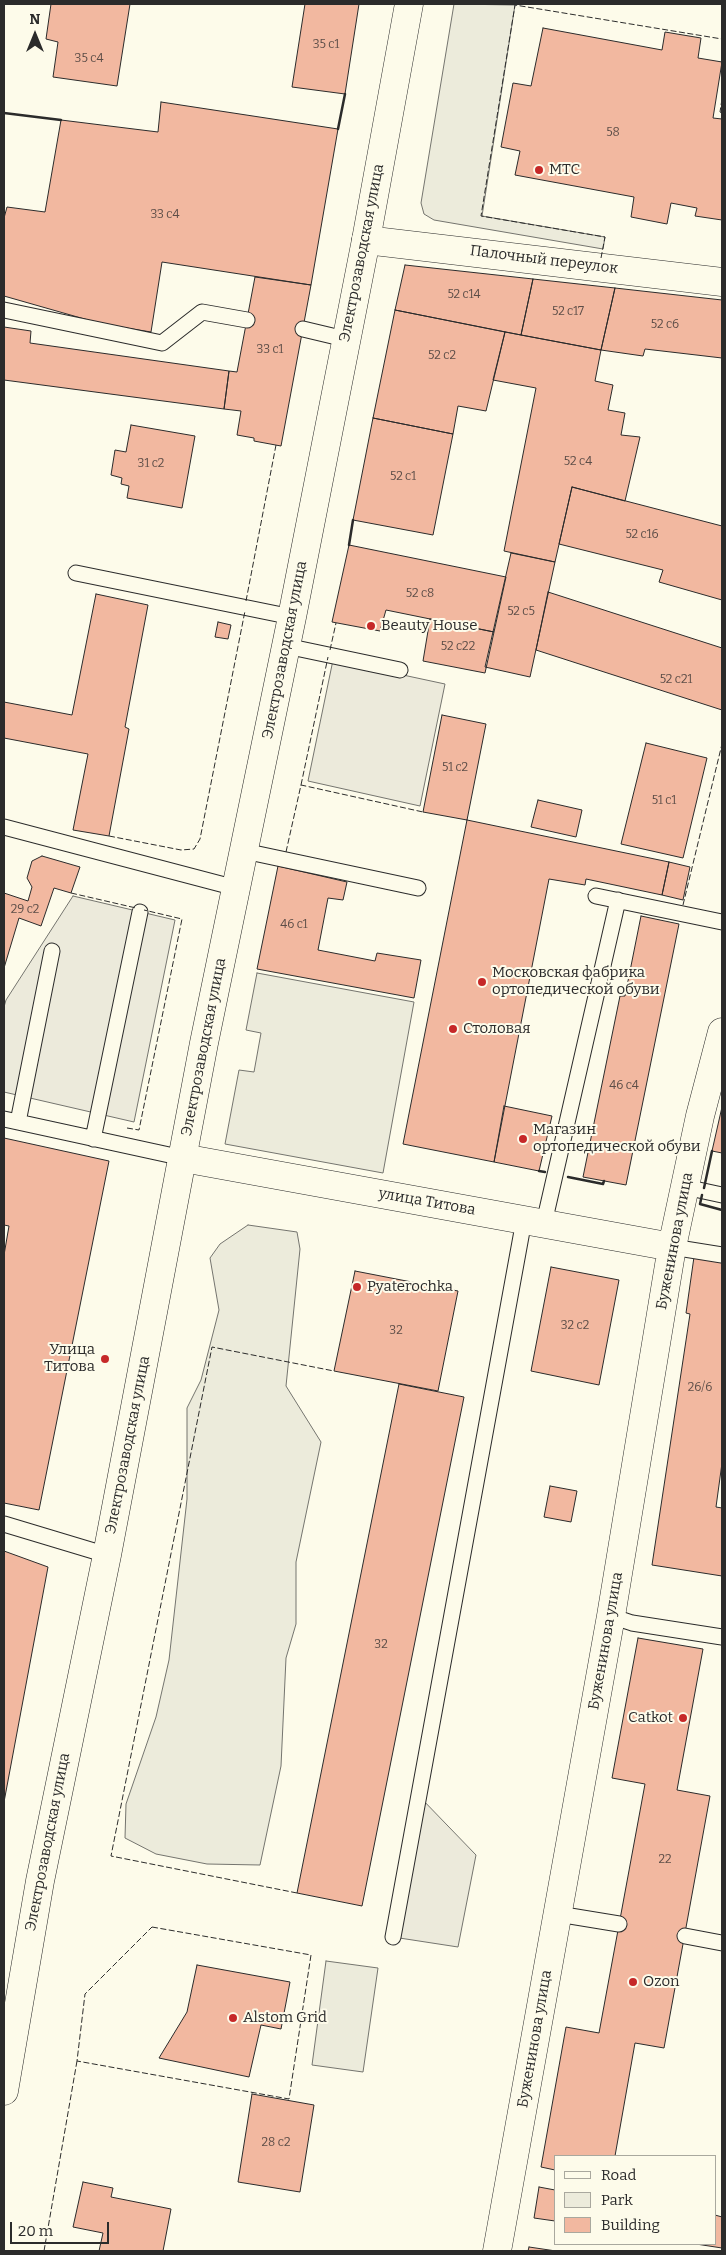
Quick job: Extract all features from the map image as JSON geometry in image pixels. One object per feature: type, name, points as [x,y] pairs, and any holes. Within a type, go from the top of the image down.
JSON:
[{"type":"street","name":"Электрозаводская улица","points":[[4,2092],[38,1889],[107,1555],[182,1158],[292,617],[345,339],[366,240],[409,4]]},
{"type":"street","name":"Палочный переулок","points":[[366,240],[722,282]]},
{"type":"street","name":"Буженинова улица","points":[[497,2251],[611,1616],[672,1246],[700,1116],[722,1032]]},
{"type":"street","name":"улица Титова","points":[[182,1158],[672,1246]]},
{"type":"lane","points":[[4,310],[162,343],[202,312],[247,320]]},
{"type":"lane","points":[[303,330],[345,339]]},
{"type":"lane","points":[[76,573],[292,617]]},
{"type":"lane","points":[[286,646],[400,670]]},
{"type":"lane","points":[[4,827],[236,888]]},
{"type":"lane","points":[[244,851],[418,888]]},
{"type":"lane","points":[[596,896],[722,922]]},
{"type":"lane","points":[[393,1937],[534,1221],[618,900]]},
{"type":"lane","points":[[93,1139],[140,912]]},
{"type":"lane","points":[[52,952],[11,1121],[182,1158]]},
{"type":"lane","points":[[685,1186],[722,1195]]},
{"type":"lane","points":[[672,1246],[722,1254]]},
{"type":"lane","points":[[4,1524],[107,1555]]},
{"type":"lane","points":[[611,1616],[632,1623],[722,1637]]},
{"type":"lane","points":[[558,1914],[619,1924]]},
{"type":"lane","points":[[685,1936],[722,1944]]},
{"type":"green space","points":[[454,4],[515,5],[482,216],[605,237],[603,249],[434,220],[424,214],[421,203]]},
{"type":"green space","points":[[257,973],[414,1002],[383,1173],[225,1144],[239,1070],[254,1072],[261,1033],[246,1030]]},
{"type":"green space","points":[[248,1225],[297,1232],[300,1249],[286,1386],[321,1442],[296,1562],[296,1624],[286,1658],[281,1766],[260,1865],[207,1864],[156,1854],[125,1838],[126,1804],[156,1717],[169,1660],[187,1499],[187,1408],[201,1380],[219,1310],[210,1258],[220,1244]]},
{"type":"green space","points":[[326,1961],[378,1968],[363,2072],[312,2065]]},
{"type":"shaded area","points":[[333,660],[445,684],[420,806],[308,781]]},
{"type":"shaded area","points":[[73,896],[175,920],[134,1122],[4,1092],[4,1007],[6,1000]]},
{"type":"shaded area","points":[[419,1796],[476,1855],[458,1947],[393,1937]]},
{"type":"building","points":[[51,4],[130,4],[117,86],[53,77],[58,42],[46,39]]},
{"type":"building","points":[[305,4],[359,4],[345,94],[292,87]]},
{"type":"building","points":[[543,28],[662,50],[665,32],[701,38],[698,58],[722,62],[713,118],[722,119],[722,220],[695,216],[697,208],[671,203],[667,224],[631,217],[634,197],[515,175],[520,151],[501,147],[513,83],[531,86]]},
{"type":"building","points":[[161,102],[338,129],[311,285],[162,262],[151,332],[102,324],[4,296],[4,218],[7,207],[45,212],[61,120],[158,132]]},
{"type":"building","points":[[405,265],[533,279],[521,335],[395,310]]},
{"type":"building","points":[[255,277],[311,285],[281,446],[254,441],[254,438],[237,435],[241,411],[224,409],[229,371],[237,372]]},
{"type":"building","points":[[533,279],[615,288],[601,350],[521,335]]},
{"type":"building","points":[[615,288],[722,300],[722,358],[645,349],[643,356],[601,350]]},
{"type":"building","points":[[395,310],[505,332],[486,411],[458,406],[453,434],[373,418]]},
{"type":"building","points":[[4,327],[31,331],[30,343],[229,371],[224,409],[4,380]]},
{"type":"building","points":[[505,332],[601,350],[595,381],[613,385],[608,410],[625,413],[621,435],[640,437],[625,501],[572,487],[555,562],[504,551],[536,388],[493,380]]},
{"type":"building","points":[[373,418],[453,434],[433,535],[353,520]]},
{"type":"building","points":[[131,425],[195,436],[182,508],[127,498],[129,486],[121,484],[122,478],[111,475],[115,450],[126,452]]},
{"type":"building","points":[[572,487],[722,526],[722,600],[659,582],[663,570],[559,544]]},
{"type":"building","points":[[349,545],[506,577],[494,632],[386,610],[380,631],[332,622]]},
{"type":"building","points":[[511,553],[555,562],[530,677],[485,667]]},
{"type":"building","points":[[548,592],[722,648],[722,710],[536,650]]},
{"type":"building","points":[[96,594],[148,605],[125,727],[129,729],[109,836],[73,830],[88,754],[4,738],[4,702],[72,715]]},
{"type":"building","points":[[430,619],[494,632],[485,673],[423,661]]},
{"type":"building","points":[[218,622],[231,625],[228,639],[215,637]]},
{"type":"building","points":[[442,715],[486,724],[467,820],[423,812]]},
{"type":"building","points":[[646,743],[707,758],[683,858],[621,844]]},
{"type":"building","points":[[538,800],[582,810],[576,837],[531,827]]},
{"type":"building","name":"Московская фабрика ортопедической обуви","points":[[467,820],[669,862],[662,895],[586,879],[585,885],[549,879],[494,1162],[403,1144]]},
{"type":"building","points":[[42,856],[80,867],[71,893],[54,888],[41,926],[19,918],[4,968],[4,893],[28,901],[32,887],[27,878],[32,861]]},
{"type":"building","points":[[669,862],[690,867],[683,900],[662,895]]},
{"type":"building","points":[[278,866],[347,882],[343,900],[328,898],[318,950],[375,961],[377,953],[421,960],[414,998],[257,969]]},
{"type":"building","points":[[641,916],[679,924],[626,1185],[583,1177],[620,996],[625,996]]},
{"type":"building","name":"Магазин ортопедической обуви","points":[[504,1106],[552,1116],[539,1171],[494,1162]]},
{"type":"building","points":[[722,1107],[722,1153],[712,1151]]},
{"type":"building","points":[[4,1138],[109,1161],[39,1510],[4,1503],[4,1255],[9,1226],[4,1225]]},
{"type":"building","points":[[694,1257],[722,1261],[722,1463],[716,1507],[722,1508],[722,1576],[652,1565],[690,1314],[686,1313]]},
{"type":"building","points":[[551,1267],[619,1280],[599,1385],[531,1371]]},
{"type":"building","points":[[355,1271],[458,1291],[438,1391],[334,1371]]},
{"type":"building","points":[[399,1384],[464,1397],[362,1906],[297,1893]]},
{"type":"building","points":[[550,1486],[577,1491],[571,1522],[544,1517]]},
{"type":"building","points":[[4,1551],[48,1567],[4,1802]]},
{"type":"building","points":[[638,1638],[703,1649],[677,1790],[710,1796],[664,2048],[635,2043],[615,2155],[554,2155],[554,2170],[541,2167],[566,2027],[599,2033],[645,1784],[612,1778]]},
{"type":"building","name":"Alstom Grid","points":[[197,1965],[290,1982],[281,2029],[261,2025],[249,2077],[159,2058],[187,2012]]},
{"type":"building","points":[[252,2094],[314,2105],[300,2192],[238,2182]]},
{"type":"building","points":[[83,2182],[113,2188],[111,2197],[171,2209],[163,2251],[99,2251],[103,2233],[73,2227]]},
{"type":"building","points":[[539,2187],[554,2190],[554,2221],[534,2218]]},
{"type":"building","points":[[716,2215],[722,2217],[722,2248],[702,2245],[716,2245]]},
{"type":"building","points":[[529,2247],[556,2251],[528,2251]]},
{"type":"fence","points":[[601,258],[605,237],[481,216],[515,5],[722,39]]},
{"type":"fence","points":[[722,99],[720,112],[722,113]]},
{"type":"fence","points":[[246,601],[276,445]]},
{"type":"fence","points":[[109,836],[181,850],[194,849],[200,839],[245,611]]},
{"type":"fence","points":[[330,650],[336,623]]},
{"type":"fence","points":[[301,785],[328,657]]},
{"type":"fence","points":[[683,905],[722,744]]},
{"type":"fence","points":[[286,852],[301,785],[423,812]]},
{"type":"fence","points":[[71,893],[136,908]]},
{"type":"fence","points":[[127,1128],[139,1130],[182,919],[144,910]]},
{"type":"fence","points":[[297,1893],[111,1856],[212,1347],[334,1371]]},
{"type":"fence","points":[[152,1927],[311,1955],[289,2099],[77,2061],[85,1994],[152,1927]]},
{"type":"fence","points":[[44,2251],[77,2061]]},
{"type":"wall","points":[[338,129],[345,94]]},
{"type":"wall","points":[[4,113],[61,120]]},
{"type":"wall","points":[[349,545],[353,520]]},
{"type":"wall","points":[[704,1188],[712,1151]]},
{"type":"wall","points":[[539,1171],[545,1172]]},
{"type":"wall","points":[[568,1177],[603,1184],[604,1181]]},
{"type":"wall","points":[[702,1195],[700,1204],[722,1210]]},
{"type":"place","name":"МТС","points":[[539,170]]},
{"type":"place","name":"Beauty House","points":[[371,626]]},
{"type":"place","name":"Московская фабрика ортопедической обуви","points":[[482,982]]},
{"type":"place","name":"Столовая","points":[[453,1029]]},
{"type":"place","name":"Магазин ортопедической обуви","points":[[523,1139]]},
{"type":"place","name":"Pyaterochka","points":[[357,1287]]},
{"type":"place","name":"Улица Титова","points":[[105,1359]]},
{"type":"place","name":"Catkot","points":[[683,1718]]},
{"type":"place","name":"Ozon","points":[[633,1982]]},
{"type":"place","name":"Alstom Grid","points":[[233,2018]]}]
